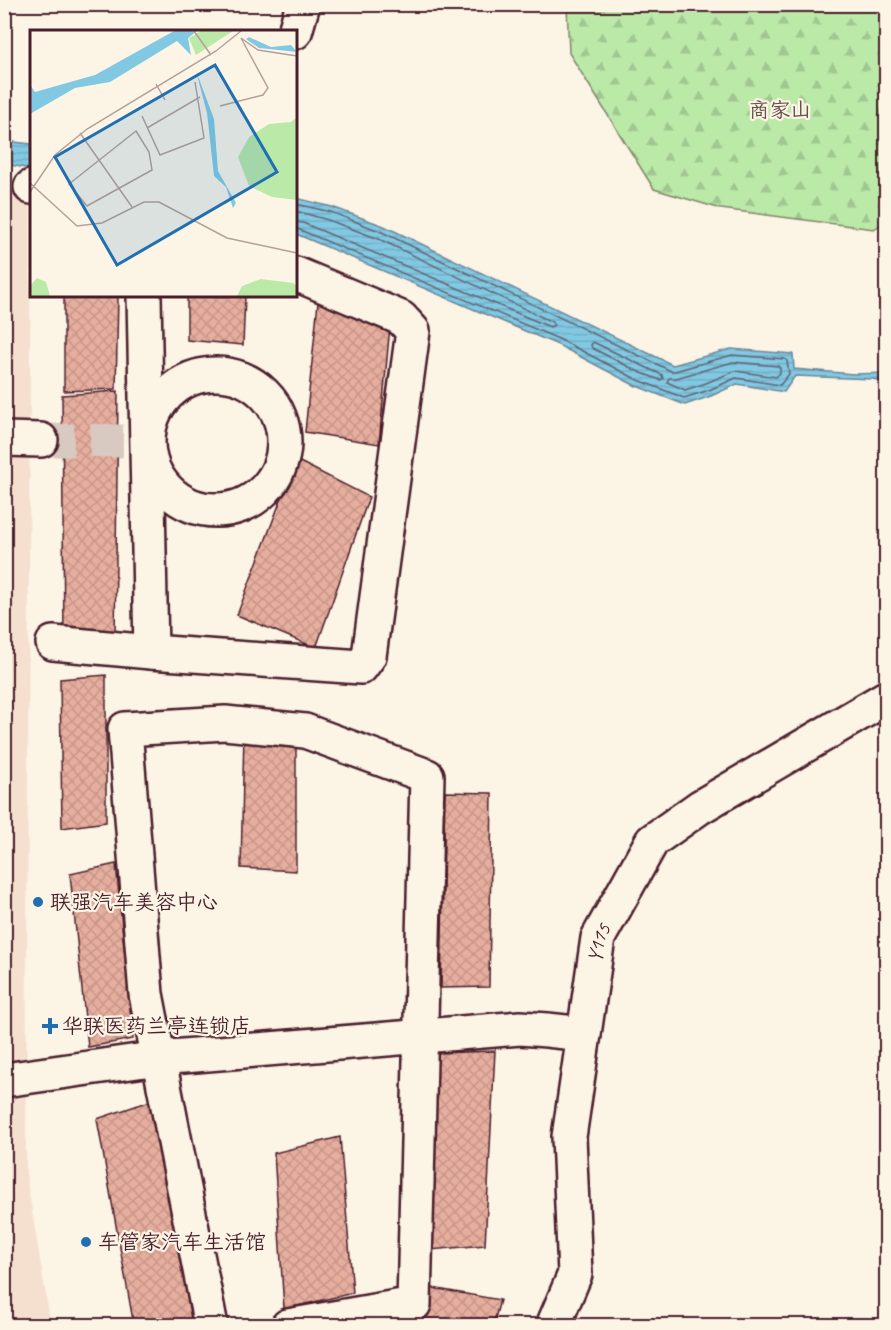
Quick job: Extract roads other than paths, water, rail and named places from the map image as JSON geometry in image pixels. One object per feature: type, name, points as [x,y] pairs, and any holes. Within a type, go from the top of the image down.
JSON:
[{"type":"street","points":[[296,30],[303,4]]},
{"type":"street","points":[[53,643],[361,667],[369,656],[413,331],[401,318],[297,274]]},
{"type":"street","points":[[144,297],[139,441],[151,652]]},
{"type":"street","points":[[216,373],[250,382],[276,407],[285,442],[276,477],[251,503],[216,512],[181,503],[156,477],[139,441],[156,408],[181,382],[216,373]]},
{"type":"street","points":[[4,439],[40,440]]},
{"type":"street","name":"Y115","points":[[553,1326],[575,1274],[569,1137],[598,938],[652,841],[700,807],[886,698]]},
{"type":"street","points":[[211,1326],[146,994],[125,729],[225,723],[305,731],[427,776],[414,1304],[288,1326]]},
{"type":"street","points":[[4,1080],[159,1058],[520,1028],[584,1034]]},
{"type":"water","points":[[5,141],[30,144],[30,169],[5,164]]},
{"type":"water","points":[[297,198],[332,207],[384,226],[673,365],[731,349],[793,354],[794,369],[854,374],[886,373],[886,383],[873,379],[795,376],[784,392],[737,384],[685,405],[634,385],[558,345],[297,234]]},
{"type":"tunnel","points":[[41,440],[132,441]]},
{"type":"place","name":"联强汽车美容中心","points":[[38,902]]},
{"type":"place","name":"华联医药兰亭连锁店","points":[[50,1026]]},
{"type":"place","name":"车管家汽车生活馆","points":[[86,1242]]},
{"type":"park label","name":"商家山","points":[[780,110]]}]
